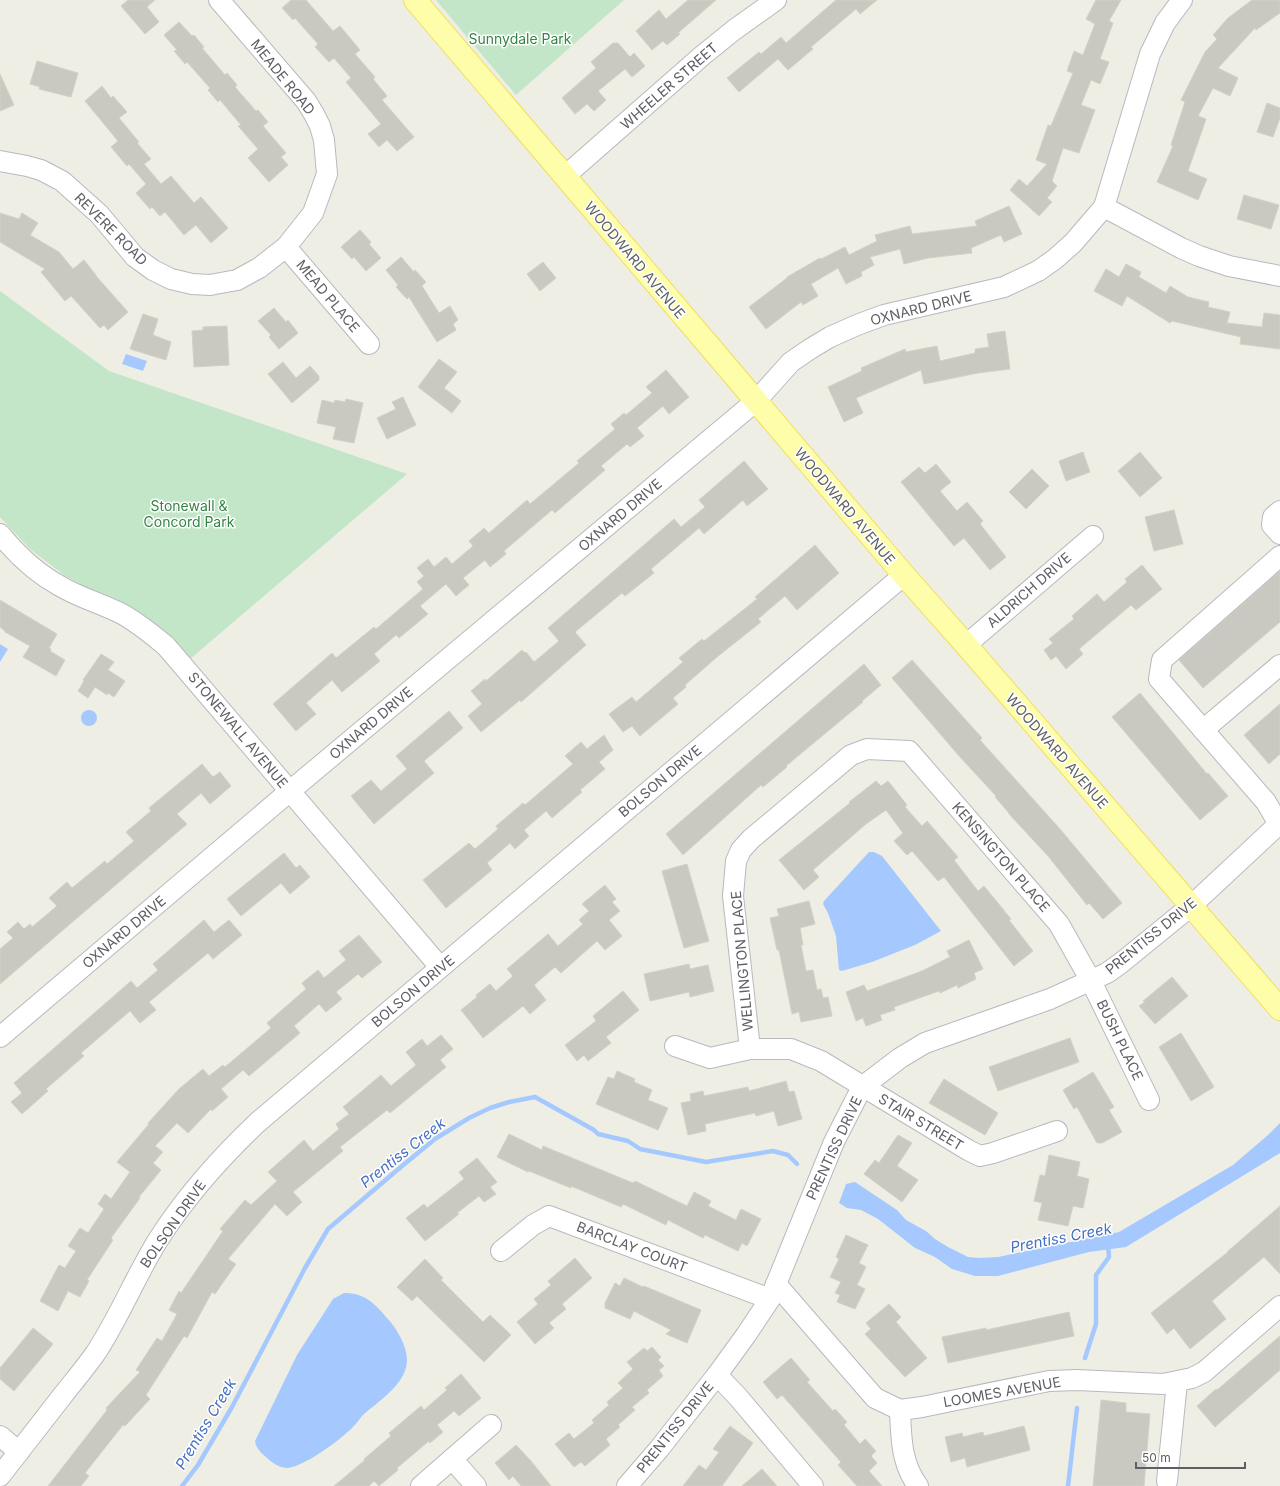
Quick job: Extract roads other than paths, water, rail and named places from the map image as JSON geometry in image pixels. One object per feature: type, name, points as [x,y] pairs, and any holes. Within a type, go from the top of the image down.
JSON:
[{"type":"main road","name":"WOODWARD AVENUE","points":[[415,0],[904,575],[1280,1009]]},
{"type":"street","name":"MEADE ROAD","points":[[219,0],[306,101],[314,114],[324,140],[328,174],[310,219],[286,247]]},
{"type":"street","name":"WHEELER STREET","points":[[565,176],[709,50],[776,0]]},
{"type":"street","name":"OXNARD DRIVE","points":[[0,1037],[290,791],[756,401],[791,362],[817,345],[856,325],[910,308],[997,289],[1019,281],[1038,271],[1055,259],[1073,243],[1104,206],[1150,54],[1165,23],[1182,0]]},
{"type":"street","name":"REVERE ROAD","points":[[0,161],[41,170],[62,181],[99,214],[135,257],[153,270],[171,279],[192,284],[210,285],[237,280],[259,268],[286,247]]},
{"type":"street","points":[[1104,206],[1181,248],[1199,256],[1228,266],[1280,276]]},
{"type":"street","name":"MEAD PLACE","points":[[286,247],[369,344]]},
{"type":"street","points":[[1280,511],[1273,517],[1272,524],[1280,534]]},
{"type":"street","name":"STONEWALL AVENUE","points":[[0,534],[20,557],[38,572],[70,591],[123,615],[139,625],[166,646],[440,967]]},
{"type":"street","name":"ALDRICH DRIVE","points":[[966,645],[1093,536]]},
{"type":"street","points":[[1279,825],[1266,802],[1159,679],[1162,660],[1280,556]]},
{"type":"street","name":"BOLSON DRIVE","points":[[0,1476],[94,1355],[109,1331],[139,1272],[158,1240],[180,1208],[209,1171],[258,1122],[904,575]]},
{"type":"street","points":[[1203,730],[1280,665]]},
{"type":"street","name":"WELLINGTON PLACE","points":[[750,1049],[733,896],[736,861],[741,850],[751,839],[851,755],[867,749],[897,750]]},
{"type":"street","name":"KENSINGTON PLACE","points":[[897,750],[909,751],[1059,924],[1092,981]]},
{"type":"street","name":"PRENTISS DRIVE","points":[[627,1486],[659,1449],[717,1375],[746,1335],[773,1291],[834,1142],[862,1087],[900,1058],[925,1043],[1050,999],[1092,981],[1106,973],[1121,963],[1191,906],[1279,825]]},
{"type":"street","name":"BUSH PLACE","points":[[1092,981],[1148,1100]]},
{"type":"street","name":"STAIR STREET","points":[[675,1046],[710,1058],[750,1049],[792,1049],[821,1061],[862,1087],[980,1156],[1057,1131]]},
{"type":"street","name":"BARCLAY COURT","points":[[501,1251],[533,1225],[549,1216],[773,1291]]},
{"type":"street","points":[[773,1291],[875,1398],[900,1410],[904,1457],[908,1469],[918,1486]]},
{"type":"street","name":"LOOMES AVENUE","points":[[900,1410],[922,1408],[1049,1381],[1077,1380],[1163,1384],[1192,1378],[1204,1372],[1280,1306]]},
{"type":"street","points":[[717,1375],[738,1397],[813,1486]]},
{"type":"street","points":[[1167,1482],[1176,1382]]},
{"type":"street","points":[[421,1486],[491,1425]]},
{"type":"street","points":[[0,1436],[19,1452]]},
{"type":"street","points":[[452,1459],[476,1486]]},
{"type":"water","points":[[126,354],[147,361],[143,371],[122,364]]},
{"type":"water","points":[[0,644],[8,649],[0,662]]},
{"type":"water","points":[[86,710],[92,710],[97,715],[95,724],[92,726],[86,726],[81,721],[81,715]]},
{"type":"water","points":[[869,852],[874,852],[882,856],[941,931],[915,945],[872,962],[842,971],[839,970],[836,936],[828,913],[823,904],[824,901]]},
{"type":"water","points":[[1280,1123],[1280,1153],[1126,1247],[1089,1252],[998,1276],[975,1276],[952,1269],[935,1257],[915,1248],[878,1219],[861,1210],[847,1208],[839,1203],[846,1184],[855,1182],[897,1210],[906,1220],[926,1231],[948,1247],[968,1257],[998,1257],[1119,1232],[1233,1165]]},
{"type":"water","points":[[344,1293],[358,1295],[373,1303],[391,1322],[398,1332],[407,1355],[407,1361],[402,1378],[390,1392],[362,1416],[352,1428],[322,1452],[295,1466],[285,1468],[279,1466],[271,1462],[261,1452],[256,1446],[255,1441],[297,1355],[333,1299]]},
{"type":"waterway","name":"Prentiss Creek","points":[[182,1486],[198,1465],[232,1407],[305,1268],[328,1229],[435,1139],[469,1118],[490,1108],[509,1102],[535,1097],[594,1130],[598,1134],[628,1141],[640,1149],[706,1162],[773,1151],[788,1155],[797,1164]]},
{"type":"waterway","points":[[1085,1358],[1096,1324],[1096,1275],[1109,1257],[1108,1244]]},
{"type":"waterway","points":[[1068,1486],[1077,1408]]},
{"type":"park label","name":"Sunnydale Park","points":[[520,39]]},
{"type":"park label","name":"Stonewall & Concord Park","points":[[189,514]]}]
